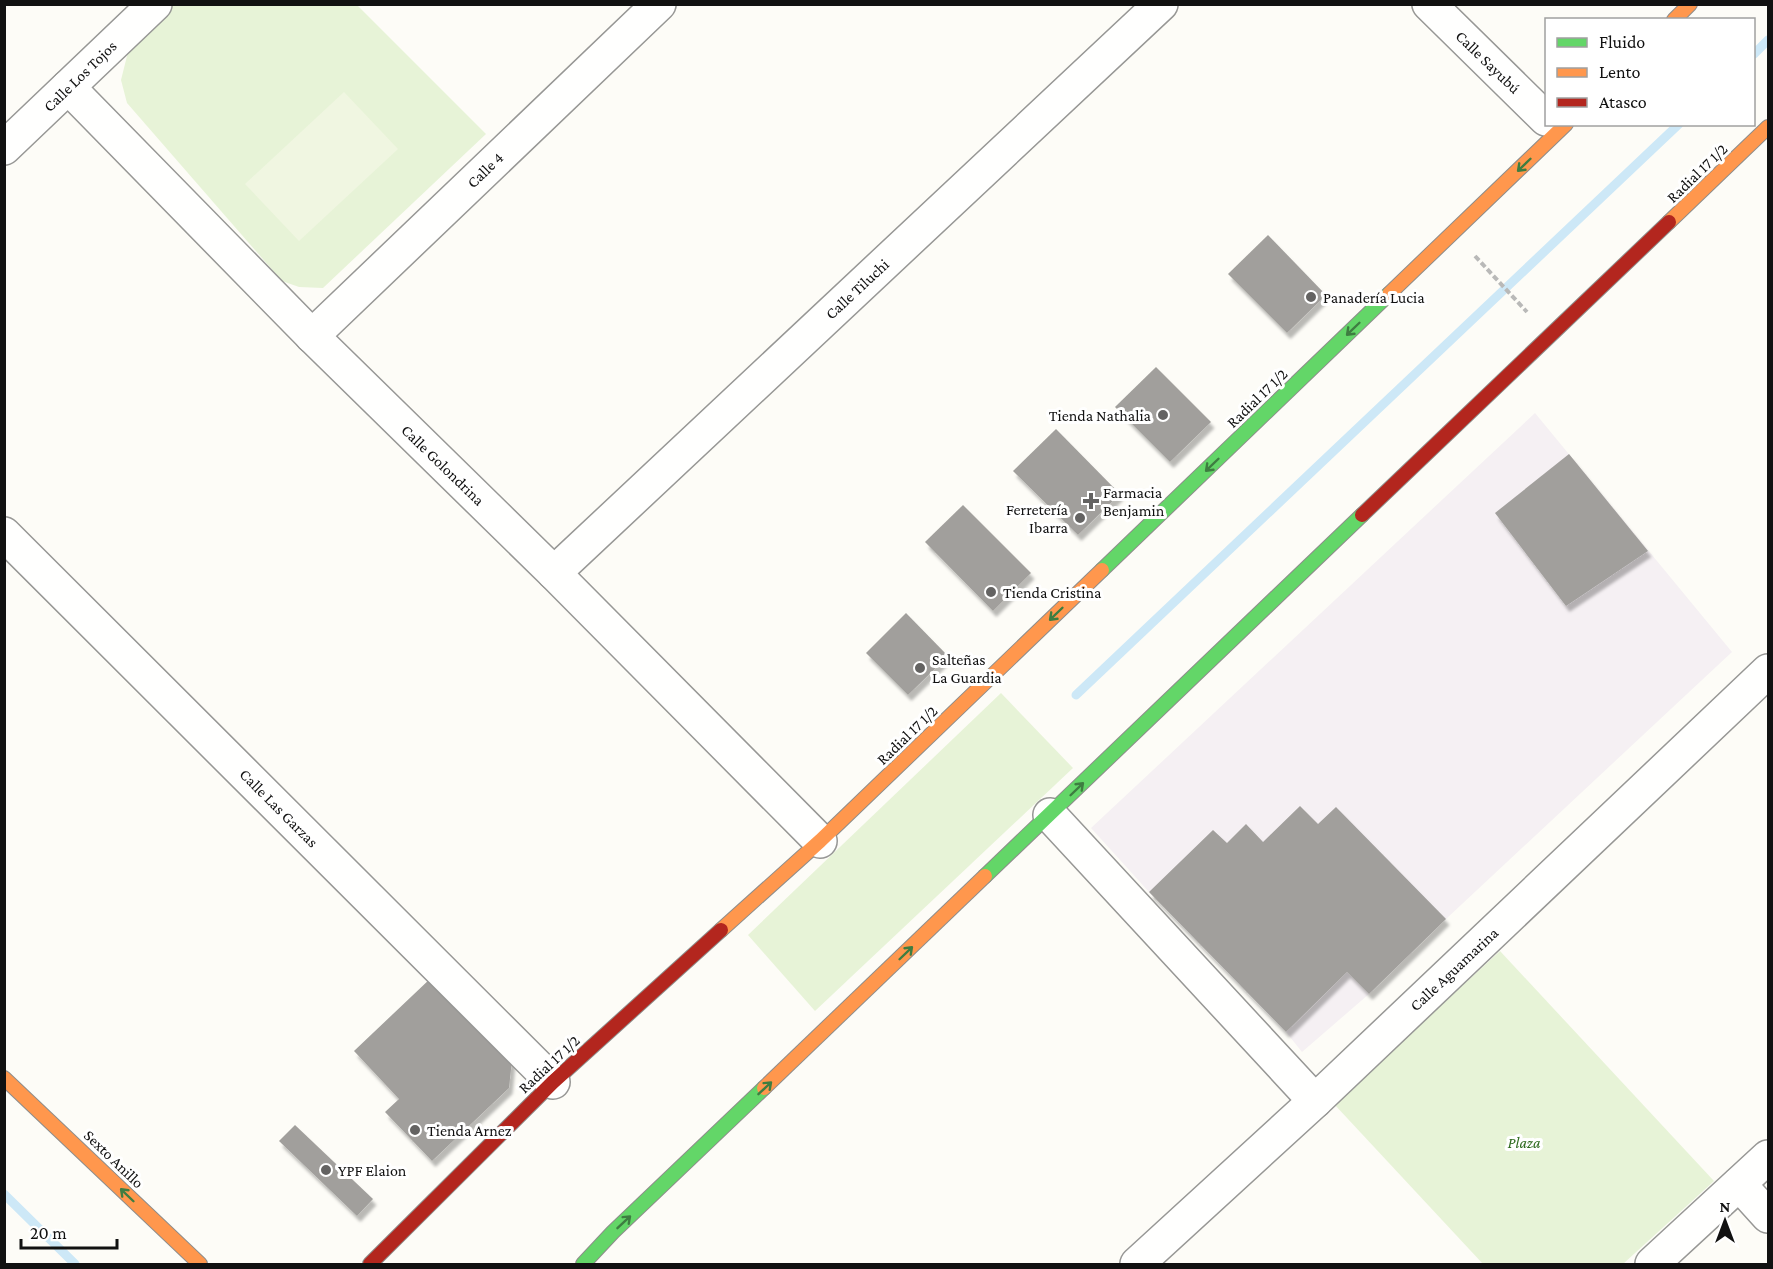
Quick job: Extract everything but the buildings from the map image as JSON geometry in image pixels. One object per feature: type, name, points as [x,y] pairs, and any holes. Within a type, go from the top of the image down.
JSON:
[{"type":"main road","points":[[1676,18],[1690,4]]},
{"type":"main road","name":"Radial 17 1/2","points":[[370,1264],[553,1082],[820,841],[1555,126]]},
{"type":"main road","name":"Radial 17 1/2","points":[[583,1264],[613,1232],[1768,127]]},
{"type":"main road","name":"Sexto Anillo","points":[[4,1078],[200,1264]]},
{"type":"street","name":"Calle Los Tojos","points":[[4,148],[155,4]]},
{"type":"street","name":"Calle 4","points":[[312,336],[659,4]]},
{"type":"street","name":"Calle Tiluchi","points":[[554,573],[1161,4]]},
{"type":"street","name":"Calle Sayubú","points":[[1429,4],[1545,115]]},
{"type":"street","name":"Calle Golondrina","points":[[68,87],[312,336],[554,573],[820,841]]},
{"type":"street","name":"Calle Las Garzas","points":[[4,534],[553,1082]]},
{"type":"street","name":"Calle Aguamarina","points":[[1137,1264],[1315,1101],[1768,671]]},
{"type":"street","points":[[1050,815],[1315,1101]]},
{"type":"street","points":[[1652,1264],[1768,1157]]},
{"type":"street","points":[[1739,1184],[1768,1216]]},
{"type":"path","points":[[1496,278],[1515,300]]},
{"type":"shaded area","points":[[1535,413],[1732,652],[1369,994],[1302,1052],[1286,1032],[1149,892],[1091,828]]},
{"type":"green space","points":[[171,5],[357,5],[486,134],[323,288],[299,287],[282,281],[127,103],[121,80],[130,44]]},
{"type":"green space","points":[[344,92],[398,149],[299,241],[245,184]]},
{"type":"green space","points":[[1001,693],[1073,768],[815,1011],[748,935]]},
{"type":"green space","name":"Plaza","points":[[1500,951],[1714,1181],[1623,1264],[1483,1264],[1334,1104]]},
{"type":"waterway","points":[[1755,53],[1768,40]]},
{"type":"waterway","points":[[1076,695],[1677,126]]},
{"type":"waterway","points":[[4,1194],[75,1264]]},
{"type":"traffic: fast","points":[[1102,570],[1389,294]]},
{"type":"traffic: fast","points":[[985,876],[1362,515]]},
{"type":"traffic: fast","points":[[583,1264],[613,1232],[764,1088]]},
{"type":"traffic: slow","points":[[1676,18],[1690,4]]},
{"type":"traffic: slow","points":[[1389,294],[1564,126]]},
{"type":"traffic: slow","points":[[1669,222],[1768,127]]},
{"type":"traffic: slow","points":[[721,930],[820,841],[1102,570]]},
{"type":"traffic: slow","points":[[764,1088],[985,876]]},
{"type":"traffic: slow","points":[[4,1078],[200,1264]]},
{"type":"traffic: jam","points":[[1362,515],[1669,222]]},
{"type":"traffic: jam","points":[[370,1264],[553,1082],[721,930]]},
{"type":"place","name":"Panadería Lucia","points":[[1311,297]]},
{"type":"place","name":"Tienda Nathalia","points":[[1163,415]]},
{"type":"place","name":"Farmacia Benjamin","points":[[1091,501]]},
{"type":"place","name":"Ferretería Ibarra","points":[[1080,518]]},
{"type":"place","name":"Tienda Cristina","points":[[991,592]]},
{"type":"place","name":"Salteñas La Guardia","points":[[920,668]]},
{"type":"place","name":"Tienda Arnez","points":[[415,1130]]},
{"type":"place","name":"YPF Elaion","points":[[326,1170]]}]
